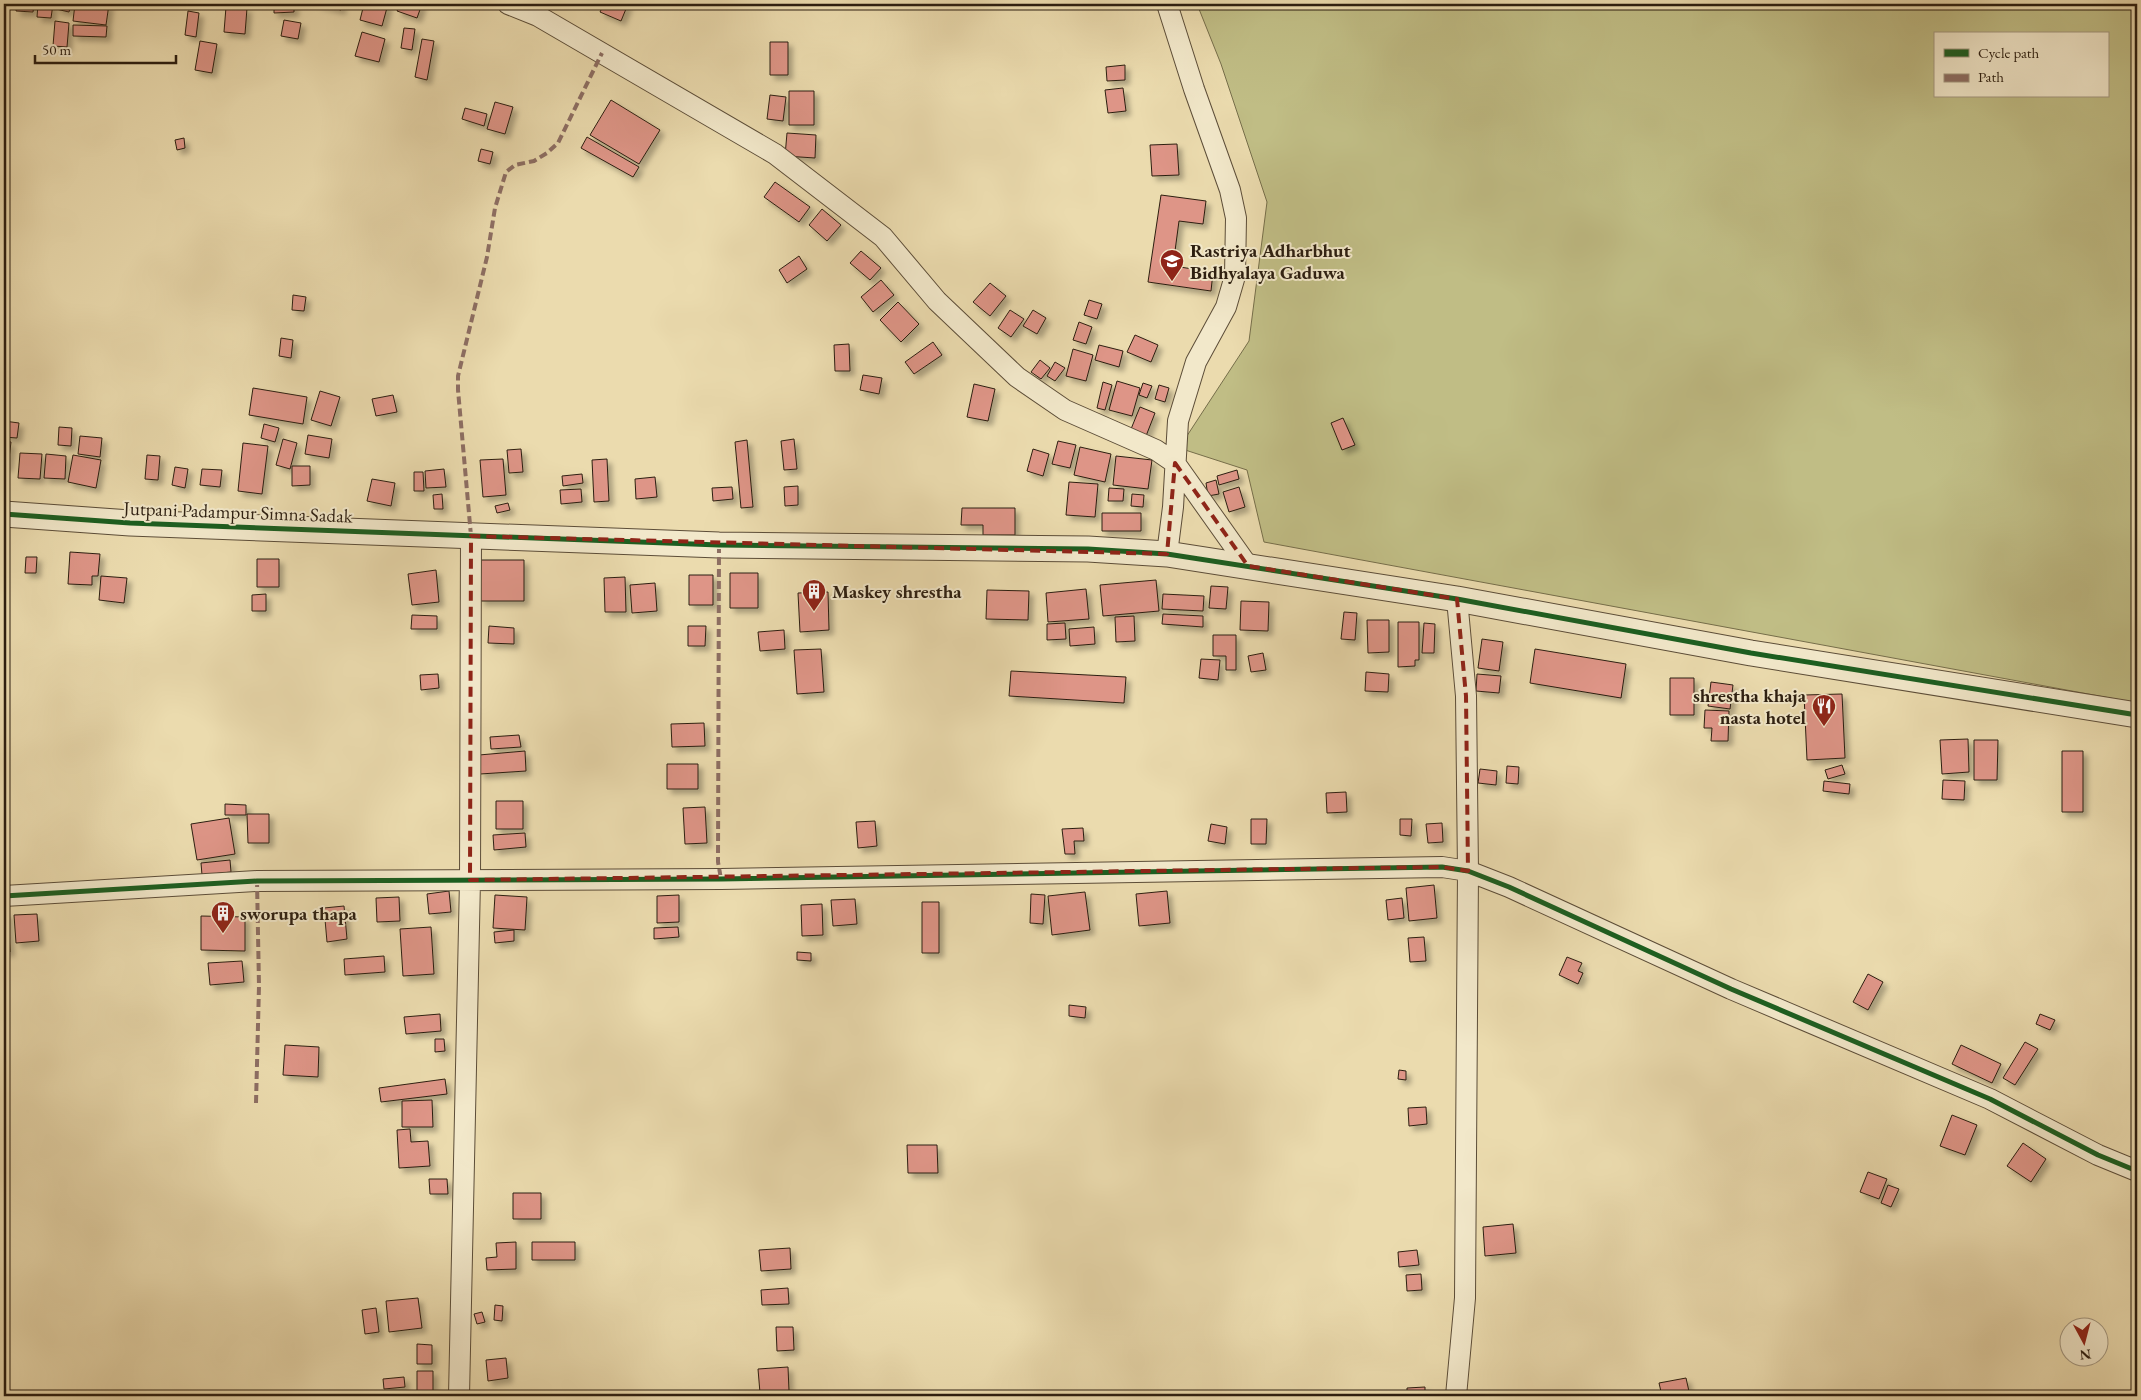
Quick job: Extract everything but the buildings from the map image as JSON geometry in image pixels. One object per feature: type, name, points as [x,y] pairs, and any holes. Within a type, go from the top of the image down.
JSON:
[{"type":"street","points":[[508,4],[538,16],[775,154],[883,237],[937,301],[1017,377],[1065,410],[1156,450],[1175,463],[1248,566]]},
{"type":"street","points":[[1167,4],[1194,89],[1230,190],[1236,218],[1235,276],[1226,307],[1196,362],[1178,421],[1174,507],[1167,554]]},
{"type":"street","name":"Jutpani Padampur Simna Sadak","points":[[4,514],[140,523],[719,545],[1088,549],[1167,554],[1457,599],[1751,653],[2137,716]]},
{"type":"street","points":[[459,1396],[470,880],[471,536]]},
{"type":"street","points":[[1456,1396],[1465,1298],[1468,872],[1466,696],[1457,599]]},
{"type":"street","points":[[4,896],[257,881],[750,878],[1442,867],[1468,872],[1510,887],[1714,981],[1990,1099],[2098,1155],[2137,1171]]},
{"type":"highlighted area","points":[[1175,463],[1248,566],[1457,599],[1466,696],[1468,871],[1442,867],[470,880],[471,536],[1167,554]]},
{"type":"shaded area","points":[[1197,4],[2137,4],[2137,703],[1264,542],[1247,470],[1179,448],[1249,341],[1267,202],[1221,64]]},
{"type":"marked path","points":[[471,536],[458,376],[487,257],[495,208],[506,172],[515,165],[534,161],[558,143],[602,53]]},
{"type":"marked path","points":[[719,545],[718,862],[721,879]]},
{"type":"marked path","points":[[256,1103],[259,986],[257,881]]},
{"type":"cycle path","points":[[4,514],[130,523],[719,545],[1088,549],[1167,554],[1457,599],[1751,653],[2137,715]]},
{"type":"cycle path","points":[[4,896],[257,881],[721,879],[1442,867],[1468,871],[1509,887],[1731,989],[1990,1099],[2098,1155],[2137,1171]]},
{"type":"place","name":"Rastriya Adharbhut Bidhyalaya Gaduwa","points":[[1172,282]]},
{"type":"place","name":"Maskey shrestha","points":[[814,612]]},
{"type":"place","name":"shrestha khaja nasta hotel","points":[[1824,727]]},
{"type":"place","name":"sworupa thapa","points":[[223,934]]}]
